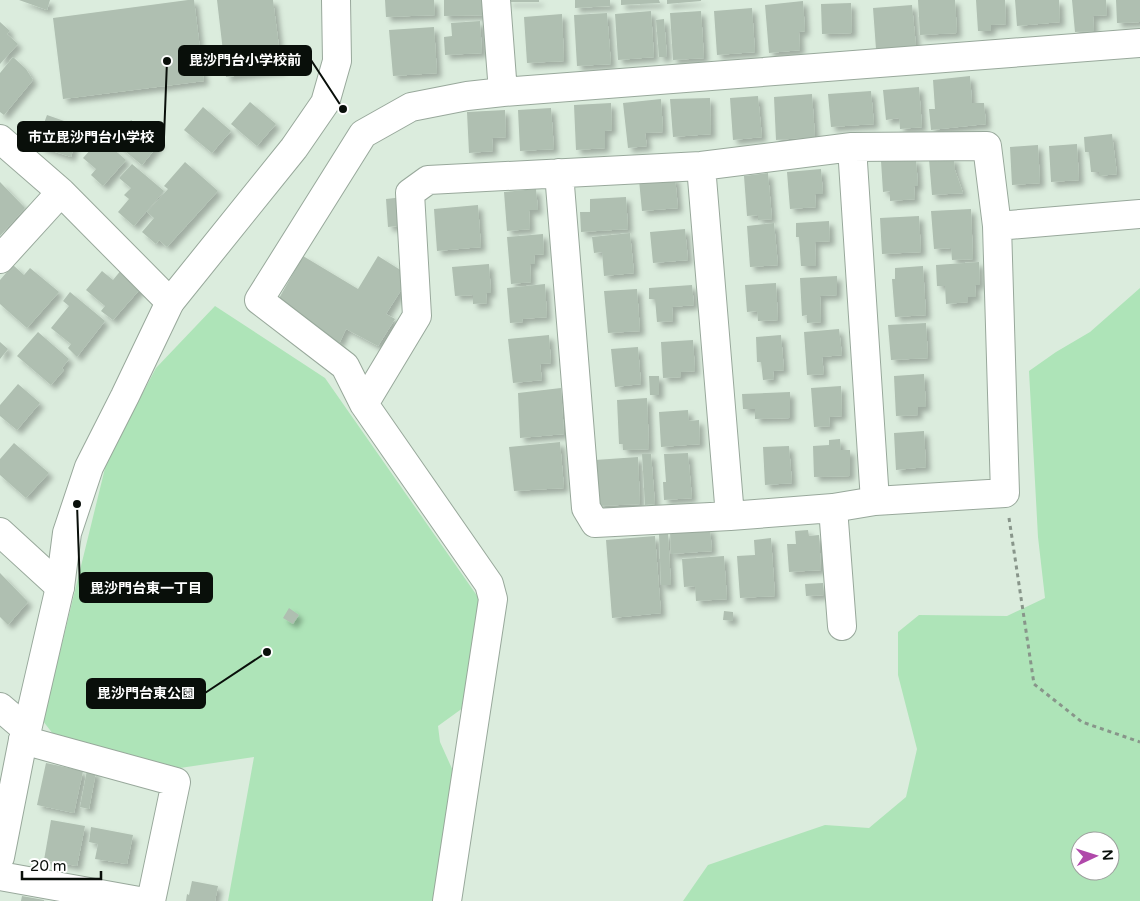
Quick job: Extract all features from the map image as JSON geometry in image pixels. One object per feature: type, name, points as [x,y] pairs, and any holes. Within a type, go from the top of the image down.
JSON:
[{"type":"street","points":[[0,857],[25,735],[60,588],[67,533],[89,467],[170,302],[294,148],[325,103],[337,61],[336,0]]},
{"type":"street","points":[[496,0],[503,92]]},
{"type":"street","points":[[447,901],[493,599],[488,584],[364,404],[345,366],[259,300],[363,134],[411,107],[467,96],[1140,43]]},
{"type":"street","points":[[0,139],[61,192],[170,302]]},
{"type":"street","points":[[364,404],[417,316],[410,194],[428,180],[559,173],[701,166],[852,147],[987,146],[997,226],[1005,492],[875,501],[833,508],[730,516],[595,523],[586,508],[559,173]]},
{"type":"street","points":[[852,147],[875,501]]},
{"type":"street","points":[[701,166],[730,516]]},
{"type":"street","points":[[0,259],[61,192]]},
{"type":"street","points":[[997,226],[1140,214]]},
{"type":"street","points":[[833,508],[842,626]]},
{"type":"street","points":[[0,532],[60,588]]},
{"type":"street","points":[[0,707],[25,735],[176,782],[152,901]]},
{"type":"street","points":[[0,876],[139,901]]},
{"type":"path","points":[[1005,492],[1034,684],[1082,722],[1140,742]]},
{"type":"green space","points":[[1140,288],[1140,901],[683,901],[708,865],[825,825],[869,828],[906,797],[917,749],[898,675],[898,632],[919,615],[1007,616],[1045,598],[1038,537],[1029,371],[1090,332]]},
{"type":"green space","points":[[215,306],[325,378],[480,600],[467,705],[438,726],[440,742],[458,782],[439,901],[228,901],[254,757],[180,768],[53,734],[43,721],[107,460],[156,368]]},
{"type":"building","points":[[19,0],[50,0],[47,10]]},
{"type":"building","points":[[194,0],[204,81],[63,99],[53,18]]},
{"type":"building","points":[[217,0],[273,0],[282,70],[226,77]]},
{"type":"building","points":[[385,0],[434,0],[435,15],[386,17]]},
{"type":"building","points":[[444,0],[484,0],[485,15],[444,16]]},
{"type":"building","points":[[508,0],[539,0],[539,2],[508,2]]},
{"type":"building","points":[[575,0],[610,0],[610,6],[575,8]]},
{"type":"building","points":[[621,0],[659,0],[660,3],[621,5]]},
{"type":"building","points":[[667,0],[701,0],[701,1],[667,4]]},
{"type":"building","points":[[918,0],[955,0],[957,33],[920,35]]},
{"type":"building","points":[[976,0],[1005,0],[1006,24],[991,25],[991,31],[978,31]]},
{"type":"building","points":[[1015,0],[1059,0],[1060,22],[1017,26]]},
{"type":"building","points":[[1072,0],[1106,0],[1107,15],[1093,16],[1094,31],[1075,32]]},
{"type":"building","points":[[1116,0],[1140,0],[1140,22],[1117,23]]},
{"type":"building","points":[[803,1],[805,31],[799,32],[800,50],[769,53],[765,5]]},
{"type":"building","points":[[851,3],[852,33],[822,34],[821,4]]},
{"type":"building","points":[[912,5],[916,46],[876,49],[873,8]]},
{"type":"building","points":[[752,8],[755,52],[717,55],[714,11]]},
{"type":"building","points":[[651,11],[654,57],[618,60],[615,14]]},
{"type":"building","points":[[701,11],[704,58],[673,60],[670,13]]},
{"type":"building","points":[[607,13],[611,64],[577,66],[574,15]]},
{"type":"building","points":[[562,14],[564,61],[527,63],[524,17]]},
{"type":"building","points":[[664,19],[667,57],[659,57],[656,20]]},
{"type":"building","points":[[480,21],[482,53],[445,55],[444,37],[452,36],[451,23]]},
{"type":"building","points":[[0,22],[10,31],[7,34],[18,44],[0,64]]},
{"type":"building","points":[[434,27],[437,73],[393,76],[389,30]]},
{"type":"building","points":[[13,57],[26,69],[33,80],[4,115],[0,112],[0,73]]},
{"type":"building","points":[[970,76],[972,103],[984,103],[986,124],[931,130],[929,109],[935,109],[933,80]]},
{"type":"building","points":[[919,87],[922,127],[900,129],[899,118],[886,120],[883,90]]},
{"type":"building","points":[[871,91],[874,124],[831,127],[828,94]]},
{"type":"building","points":[[812,94],[815,137],[776,140],[774,97]]},
{"type":"building","points":[[758,96],[762,137],[733,140],[730,98]]},
{"type":"building","points":[[710,98],[711,134],[673,137],[670,99]]},
{"type":"building","points":[[661,99],[663,132],[645,133],[647,146],[628,148],[623,103]]},
{"type":"building","points":[[250,102],[276,124],[257,146],[231,124]]},
{"type":"building","points":[[611,103],[612,130],[605,131],[605,148],[576,150],[574,105]]},
{"type":"building","points":[[203,107],[231,131],[212,153],[184,130]]},
{"type":"building","points":[[551,108],[554,149],[520,151],[518,110]]},
{"type":"building","points":[[505,110],[506,137],[492,138],[493,151],[469,153],[467,112]]},
{"type":"building","points":[[47,115],[87,129],[83,141],[76,139],[71,157],[40,147],[47,127],[43,126]]},
{"type":"building","points":[[131,120],[160,143],[142,165],[110,139],[121,126],[124,129]]},
{"type":"building","points":[[1112,134],[1117,174],[1099,176],[1099,172],[1091,172],[1089,152],[1085,152],[1084,137]]},
{"type":"building","points":[[101,138],[126,160],[103,186],[91,175],[96,169],[83,158]]},
{"type":"building","points":[[1077,144],[1079,180],[1051,182],[1049,146]]},
{"type":"building","points":[[1038,145],[1040,183],[1012,185],[1010,147]]},
{"type":"building","points":[[954,158],[955,170],[963,193],[932,195],[929,159]]},
{"type":"building","points":[[916,159],[918,186],[914,186],[915,199],[890,201],[890,191],[883,192],[881,161]]},
{"type":"building","points":[[185,162],[218,191],[167,247],[159,240],[156,244],[142,232],[154,218],[147,212],[168,189],[164,186]]},
{"type":"building","points":[[132,164],[164,191],[134,226],[118,212],[129,199],[124,195],[131,188],[119,178]]},
{"type":"building","points":[[821,169],[823,194],[815,194],[816,207],[790,209],[787,172]]},
{"type":"building","points":[[768,173],[772,219],[758,220],[758,215],[747,216],[744,176]]},
{"type":"building","points":[[675,177],[678,208],[642,211],[639,180]]},
{"type":"building","points":[[0,182],[25,208],[0,236]]},
{"type":"building","points":[[536,189],[538,210],[529,210],[530,229],[507,231],[504,192]]},
{"type":"building","points":[[404,197],[406,225],[388,227],[386,199]]},
{"type":"building","points":[[626,197],[628,229],[581,232],[580,212],[590,212],[590,199]]},
{"type":"building","points":[[478,205],[481,247],[437,251],[434,209]]},
{"type":"building","points":[[971,209],[973,259],[952,260],[951,248],[934,249],[931,211]]},
{"type":"building","points":[[919,216],[921,252],[882,254],[880,218]]},
{"type":"building","points":[[829,221],[830,241],[815,242],[816,266],[801,266],[799,237],[796,237],[796,223]]},
{"type":"building","points":[[774,223],[778,265],[750,267],[747,226]]},
{"type":"building","points":[[685,229],[688,260],[653,263],[650,232]]},
{"type":"building","points":[[630,233],[634,273],[604,276],[602,252],[594,253],[592,237]]},
{"type":"building","points":[[543,234],[544,254],[534,255],[535,264],[530,264],[531,282],[511,284],[507,237]]},
{"type":"building","points":[[303,256],[358,289],[378,256],[410,276],[386,314],[395,319],[378,346],[346,329],[339,344],[278,300]]},
{"type":"building","points":[[979,262],[980,285],[975,285],[976,297],[968,297],[968,302],[946,304],[945,286],[937,286],[936,265]]},
{"type":"building","points":[[489,264],[491,293],[486,293],[487,303],[473,304],[473,295],[455,296],[452,267]]},
{"type":"building","points":[[13,265],[24,275],[30,268],[59,292],[27,328],[0,304],[0,280]]},
{"type":"building","points":[[923,266],[926,315],[895,317],[892,279],[895,279],[895,268]]},
{"type":"building","points":[[122,269],[142,287],[113,320],[101,311],[105,306],[86,290],[102,271],[113,280]]},
{"type":"building","points":[[837,276],[837,295],[820,296],[821,322],[807,323],[807,315],[802,316],[800,278]]},
{"type":"building","points":[[776,283],[778,320],[758,321],[757,311],[747,312],[745,285]]},
{"type":"building","points":[[545,284],[547,317],[522,319],[523,322],[510,323],[507,288]]},
{"type":"building","points":[[692,285],[694,305],[672,307],[673,321],[657,322],[655,299],[649,299],[649,288]]},
{"type":"building","points":[[637,289],[640,331],[608,333],[604,291]]},
{"type":"building","points":[[70,292],[105,321],[77,357],[68,348],[71,344],[51,328],[69,306],[63,301]]},
{"type":"building","points":[[926,323],[928,358],[891,360],[888,325]]},
{"type":"building","points":[[839,329],[842,355],[822,357],[824,374],[807,375],[804,332]]},
{"type":"building","points":[[38,332],[69,359],[62,368],[64,370],[51,385],[17,356]]},
{"type":"building","points":[[549,335],[551,363],[540,364],[542,380],[513,383],[508,339]]},
{"type":"building","points":[[781,335],[784,370],[773,371],[774,379],[763,380],[761,362],[757,362],[756,337]]},
{"type":"building","points":[[693,340],[695,371],[681,372],[681,377],[663,378],[661,342]]},
{"type":"building","points":[[0,342],[8,349],[0,359]]},
{"type":"building","points":[[638,347],[641,384],[615,387],[611,349]]},
{"type":"building","points":[[924,374],[926,407],[918,407],[918,415],[896,416],[894,376]]},
{"type":"building","points":[[649,376],[659,376],[659,395],[650,395]]},
{"type":"building","points":[[18,384],[40,403],[17,430],[0,416],[0,405]]},
{"type":"building","points":[[841,386],[842,416],[829,417],[830,426],[814,427],[811,388]]},
{"type":"building","points":[[561,388],[564,434],[520,438],[518,393]]},
{"type":"building","points":[[790,392],[790,418],[755,419],[755,409],[743,409],[742,394]]},
{"type":"building","points":[[647,398],[649,449],[623,450],[623,444],[619,444],[617,400]]},
{"type":"building","points":[[688,410],[689,421],[699,420],[700,444],[661,447],[659,412]]},
{"type":"building","points":[[924,431],[926,467],[896,470],[894,433]]},
{"type":"building","points":[[840,439],[841,450],[850,450],[850,476],[814,477],[813,446],[829,445],[829,440]]},
{"type":"building","points":[[560,442],[564,488],[514,491],[509,447]]},
{"type":"building","points":[[14,443],[49,473],[26,498],[0,475],[0,459]]},
{"type":"building","points":[[789,446],[792,483],[765,485],[763,447]]},
{"type":"building","points":[[688,453],[692,498],[664,500],[663,482],[666,482],[664,454]]},
{"type":"building","points":[[642,454],[651,454],[655,504],[645,505]]},
{"type":"building","points":[[638,457],[640,504],[598,506],[595,460]]},
{"type":"building","points":[[710,528],[712,551],[671,554],[670,531]]},
{"type":"building","points":[[808,530],[809,536],[819,535],[821,570],[789,572],[787,544],[796,544],[795,531]]},
{"type":"building","points":[[668,533],[671,585],[661,585],[659,534]]},
{"type":"building","points":[[655,536],[661,613],[612,618],[606,540]]},
{"type":"building","points":[[771,538],[775,596],[740,598],[737,556],[755,555],[754,540]]},
{"type":"building","points":[[724,556],[727,599],[696,601],[695,586],[684,587],[682,559]]},
{"type":"building","points":[[0,573],[28,602],[8,625],[0,617]]},
{"type":"building","points":[[823,583],[824,595],[806,596],[805,584]]},
{"type":"building","points":[[289,608],[299,615],[293,624],[283,618]]},
{"type":"building","points":[[724,611],[733,612],[733,621],[723,620]]},
{"type":"building","points":[[46,763],[83,771],[74,813],[37,805]]},
{"type":"building","points":[[87,770],[96,772],[89,809],[80,807]]},
{"type":"building","points":[[51,820],[85,826],[77,866],[44,860]]},
{"type":"building","points":[[91,827],[133,835],[127,864],[95,859],[98,844],[89,842]]},
{"type":"building","points":[[192,881],[218,886],[215,901],[186,901]]},
{"type":"building","points":[[22,896],[44,900],[44,901],[21,901]]},
{"type":"place","name":"市立毘沙門台小学校","points":[[167,61]]},
{"type":"place","name":"毘沙門台小学校前","points":[[343,109]]},
{"type":"place","name":"毘沙門台東一丁目","points":[[77,504]]},
{"type":"place","name":"毘沙門台東公園","points":[[267,652]]}]
